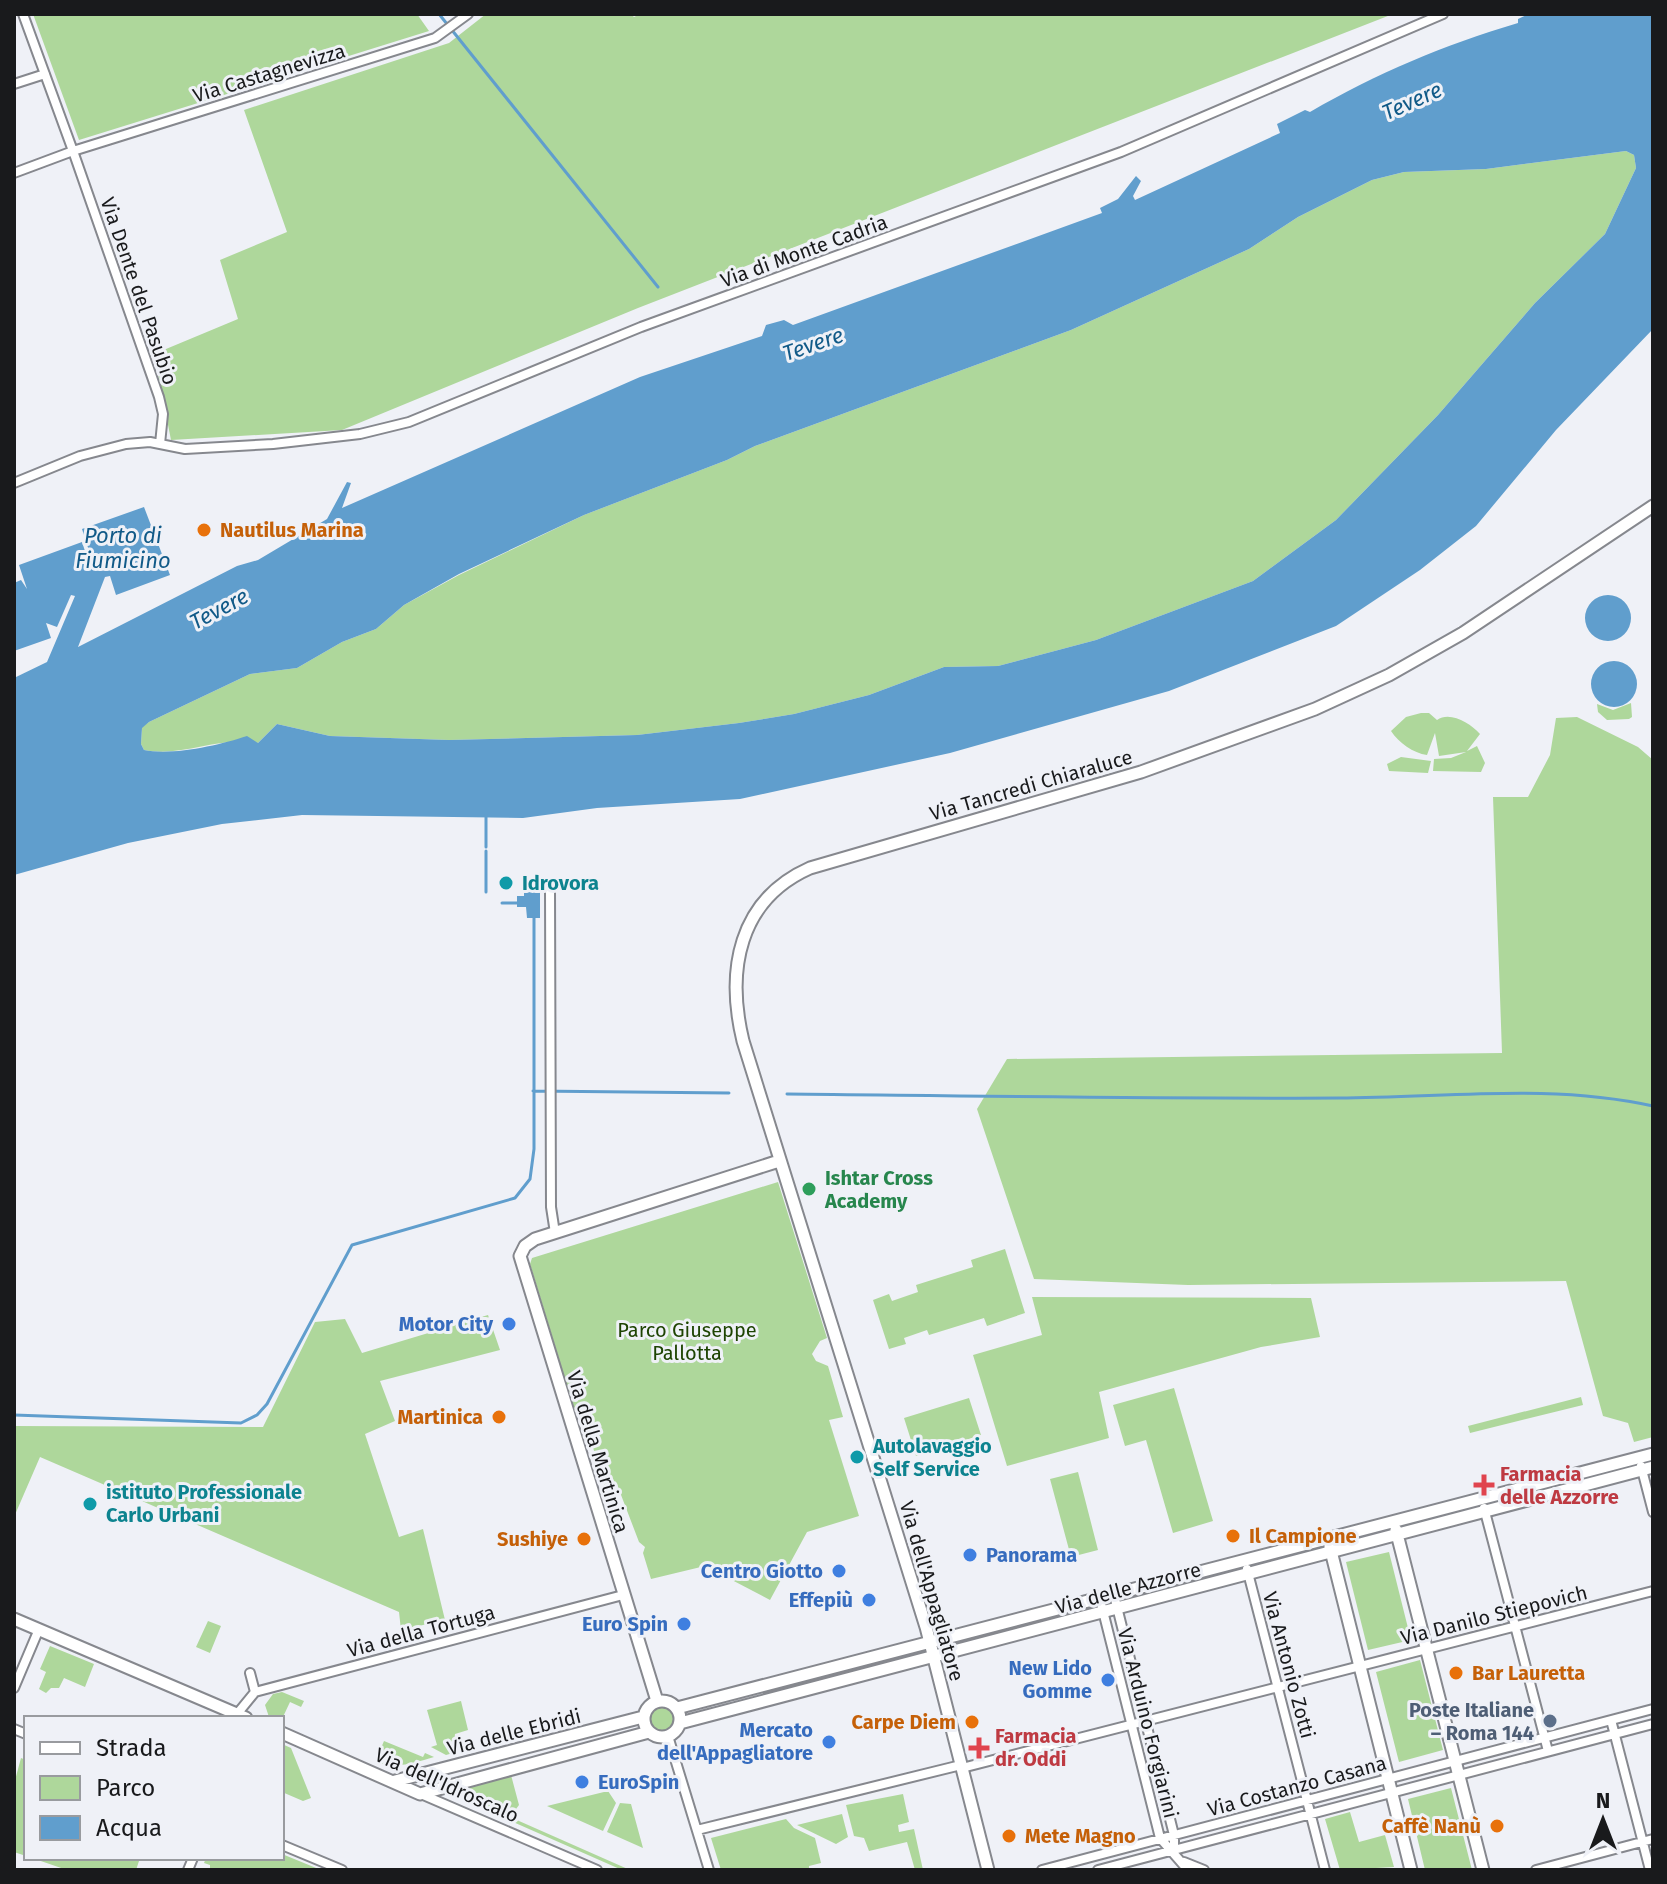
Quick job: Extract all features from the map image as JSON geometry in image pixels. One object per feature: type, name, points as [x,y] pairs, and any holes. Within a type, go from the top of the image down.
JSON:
[{"type":"street","points":[[23,14],[73,151]]},
{"type":"street","name":"Via di Monte Cadria","points":[[14,483],[105,449],[133,443],[185,449],[302,441],[409,422],[641,327],[1121,152],[1443,14]]},
{"type":"street","name":"Via Castagnevizza","points":[[14,173],[73,151],[435,38],[466,16]]},
{"type":"street","points":[[14,84],[45,74]]},
{"type":"street","name":"Via Dente del Pasubio","points":[[73,151],[159,397],[163,414],[160,444]]},
{"type":"street","name":"Via Tancredi Chiaraluce","points":[[816,1280],[743,1041],[735,991],[736,960],[743,936],[758,909],[775,890],[819,865],[1150,769],[1323,705],[1389,675],[1463,633],[1653,506]]},
{"type":"street","points":[[550,890],[551,1211],[555,1233]]},
{"type":"street","name":"Via della Martinica","points":[[657,1701],[520,1261],[523,1249],[529,1242],[779,1161]]},
{"type":"street","name":"Via dell'Appagliatore","points":[[816,1280],[930,1643],[988,1870]]},
{"type":"street","name":"Via delle Azzorre","points":[[934,1658],[1486,1512],[1645,1465],[1653,1454]]},
{"type":"street","points":[[1645,1465],[1653,1512]]},
{"type":"street","name":"Via delle Azzorre","points":[[930,1643],[1482,1499],[1645,1465]]},
{"type":"street","points":[[1482,1499],[1548,1751]]},
{"type":"street","points":[[1394,1522],[1483,1870]]},
{"type":"street","points":[[1328,1539],[1411,1870]]},
{"type":"street","name":"Via Antonio Zotti","points":[[1245,1561],[1325,1870]]},
{"type":"street","name":"Via Danilo Stiepovich","points":[[1145,1721],[1653,1591]]},
{"type":"street","name":"Via della Tortuga","points":[[255,1692],[623,1595]]},
{"type":"street","name":"Via Arduino Forgiarini","points":[[1114,1595],[1174,1835],[1174,1850]]},
{"type":"street","name":"Via Arduino Forgiarini","points":[[1099,1599],[1160,1838],[1186,1866]]},
{"type":"street","points":[[14,1619],[242,1716],[255,1692],[250,1673]]},
{"type":"street","points":[[14,1688],[39,1629]]},
{"type":"street","points":[[677,1708],[930,1643]]},
{"type":"street","points":[[680,1723],[677,1708],[668,1701],[657,1701],[649,1706],[643,1717],[649,1732],[658,1737],[668,1736],[680,1723],[934,1658]]},
{"type":"street","points":[[832,1668],[836,1683]]},
{"type":"street","points":[[749,1689],[754,1705]]},
{"type":"street","name":"Via Costanzo Casana","points":[[1042,1870],[1653,1709]]},
{"type":"street","name":"Via delle Ebridi","points":[[395,1781],[643,1717]]},
{"type":"street","points":[[1611,1720],[1650,1870]]},
{"type":"street","points":[[697,1830],[1145,1721]]},
{"type":"street","name":"Via Costanzo Casana","points":[[1098,1870],[1653,1724]]},
{"type":"street","name":"Via delle Ebridi","points":[[420,1794],[649,1732]]},
{"type":"street","name":"Via dell'Idroscalo","points":[[284,1734],[597,1870]]},
{"type":"street","points":[[668,1736],[709,1870]]},
{"type":"street","points":[[552,1741],[557,1757]]},
{"type":"street","points":[[462,1764],[467,1781]]},
{"type":"street","points":[[1536,1870],[1653,1839]]},
{"type":"street","points":[[284,1846],[342,1870]]},
{"type":"street","points":[[1186,1866],[1204,1870]]},
{"type":"green space","points":[[33,14],[417,14],[429,31],[79,140]]},
{"type":"green space","points":[[486,14],[631,14],[634,17],[640,14],[1393,14],[638,308],[342,430],[171,440],[154,354],[238,319],[220,260],[287,232],[244,110],[449,43]]},
{"type":"green space","points":[[1626,151],[1634,155],[1636,168],[1605,234],[1535,303],[1438,415],[1336,520],[1253,581],[1096,640],[998,666],[944,667],[869,695],[794,714],[739,723],[637,735],[449,740],[330,736],[277,724],[258,743],[230,742],[158,752],[144,750],[141,744],[142,727],[149,722],[250,674],[297,668],[342,642],[376,629],[404,605],[459,575],[584,515],[727,460],[755,446],[1071,330],[1249,249],[1298,217],[1372,180],[1404,172],[1486,169]]},
{"type":"green space","points":[[1631,703],[1632,717],[1629,719],[1607,720],[1598,712],[1597,704],[1613,710]]},
{"type":"green space","points":[[1429,713],[1437,720],[1454,718],[1476,730],[1480,734],[1467,751],[1477,746],[1485,763],[1481,772],[1433,771],[1434,759],[1451,758],[1466,752],[1439,756],[1435,733],[1427,755],[1412,750],[1398,740],[1391,731],[1406,717]]},
{"type":"green space","points":[[1577,717],[1638,747],[1653,760],[1653,1437],[1634,1442],[1628,1423],[1603,1416],[1566,1281],[1188,1285],[1034,1279],[977,1109],[1007,1059],[1502,1053],[1493,797],[1528,797],[1550,755],[1556,718]]},
{"type":"green space","points":[[1401,757],[1431,761],[1428,773],[1389,771],[1387,764]]},
{"type":"green space","name":"Parco Giuseppe Pallotta","points":[[778,1182],[827,1338],[820,1341],[812,1354],[816,1361],[828,1366],[843,1417],[829,1420],[859,1516],[807,1532],[770,1600],[705,1566],[651,1579],[643,1553],[645,1547],[639,1542],[618,1487],[606,1491],[589,1434],[592,1425],[582,1413],[576,1415],[530,1264],[532,1258]]},
{"type":"green space","points":[[1005,1249],[1025,1313],[987,1326],[984,1318],[929,1335],[927,1330],[904,1338],[906,1344],[889,1349],[873,1300],[889,1294],[892,1301],[918,1292],[916,1285],[973,1267],[971,1260]]},
{"type":"green space","points":[[1032,1297],[1311,1298],[1320,1337],[1261,1347],[1099,1392],[1109,1438],[1007,1466],[973,1355],[1042,1335]]},
{"type":"green space","points":[[488,1315],[500,1350],[380,1381],[395,1421],[365,1434],[399,1537],[423,1529],[445,1620],[401,1630],[399,1612],[40,1457],[14,1517],[14,1426],[263,1427],[315,1322],[345,1319],[362,1353]]},
{"type":"green space","points":[[1174,1388],[1213,1521],[1173,1533],[1146,1440],[1125,1446],[1113,1405]]},
{"type":"green space","points":[[1581,1397],[1583,1405],[1470,1433],[1468,1426]]},
{"type":"green space","points":[[969,1398],[981,1435],[916,1456],[904,1418]]},
{"type":"green space","points":[[1078,1472],[1098,1550],[1071,1557],[1050,1479]]},
{"type":"green space","points":[[1389,1552],[1411,1640],[1368,1650],[1346,1562]]},
{"type":"green space","points":[[208,1621],[221,1626],[210,1653],[196,1647]]},
{"type":"green space","points":[[50,1646],[94,1664],[85,1687],[64,1678],[59,1688],[51,1688],[46,1693],[39,1689],[46,1672],[40,1669]]},
{"type":"green space","points":[[1420,1660],[1443,1750],[1399,1762],[1376,1672]]},
{"type":"green space","points":[[282,1692],[304,1701],[301,1707],[290,1702],[283,1716],[269,1716],[265,1705],[273,1694]]},
{"type":"green space","points":[[461,1701],[468,1730],[455,1734],[453,1753],[446,1755],[431,1747],[437,1745],[427,1710]]},
{"type":"green space","points":[[662,1707],[673,1714],[674,1719],[667,1730],[662,1731],[651,1724],[650,1719],[657,1708]]},
{"type":"green space","points":[[384,1741],[423,1757],[425,1753],[434,1757],[399,1765],[375,1762]]},
{"type":"green space","points":[[284,1745],[291,1748],[311,1798],[303,1801],[284,1793]]},
{"type":"green space","points":[[21,1758],[24,1759],[24,1855],[14,1852],[14,1784]]},
{"type":"green space","points":[[511,1775],[519,1805],[510,1817],[630,1870],[622,1870],[468,1802],[465,1792],[471,1787]]},
{"type":"green space","points":[[1451,1788],[1472,1870],[1425,1870],[1408,1799]]},
{"type":"green space","points":[[608,1791],[616,1803],[603,1831],[547,1806]]},
{"type":"green space","points":[[903,1794],[909,1822],[898,1825],[899,1832],[914,1829],[923,1870],[915,1870],[907,1842],[869,1851],[864,1838],[854,1836],[846,1805]]},
{"type":"green space","points":[[620,1803],[631,1804],[643,1848],[607,1832]]},
{"type":"green space","points":[[1350,1812],[1359,1842],[1385,1835],[1394,1867],[1340,1870],[1325,1819]]},
{"type":"green space","points":[[842,1814],[848,1837],[836,1844],[797,1825]]},
{"type":"green space","points":[[786,1819],[794,1828],[815,1838],[821,1863],[809,1866],[809,1870],[721,1870],[711,1838]]},
{"type":"green space","points":[[284,1855],[321,1870],[210,1870],[210,1865],[204,1863],[205,1860],[284,1860]]},
{"type":"green space","points":[[38,1860],[139,1860],[136,1870],[67,1870]]},
{"type":"water","points":[[1529,14],[1653,14],[1653,329],[1556,430],[1476,526],[1420,570],[1336,626],[1169,691],[950,753],[740,799],[597,808],[523,818],[302,815],[222,824],[128,843],[14,875],[14,678],[47,662],[75,596],[71,595],[57,627],[46,623],[51,638],[14,651],[14,583],[21,580],[27,589],[19,565],[82,542],[87,557],[91,557],[82,529],[144,507],[170,575],[116,595],[110,576],[105,577],[78,647],[237,566],[258,560],[327,519],[347,482],[351,483],[342,508],[640,377],[762,336],[766,325],[784,320],[793,325],[1102,213],[1100,208],[1118,199],[1136,176],[1141,181],[1133,196],[1135,200],[1280,133],[1277,124],[1305,110],[1310,112],[1386,73],[1437,51],[1518,23],[1518,19]],"holes":[[[1626,151],[1634,155],[1636,168],[1605,234],[1535,303],[1438,415],[1336,520],[1253,581],[1096,640],[998,666],[944,667],[869,695],[794,714],[739,723],[637,735],[449,740],[330,736],[277,724],[258,743],[247,736],[210,746],[168,752],[144,750],[141,744],[142,728],[149,722],[250,674],[297,668],[342,642],[376,629],[404,605],[459,574],[584,515],[727,460],[755,446],[1071,330],[1249,249],[1298,217],[1372,180],[1404,172],[1486,169]]]},
{"type":"water","points":[[1608,595],[1625,601],[1631,618],[1625,635],[1608,641],[1591,635],[1585,618],[1591,601]]},
{"type":"water","points":[[1614,661],[1631,667],[1637,684],[1631,701],[1614,707],[1597,701],[1591,684],[1597,667]]},
{"type":"water","points":[[524,886],[540,886],[540,918],[527,918],[526,907],[517,907],[517,896],[524,896]]},
{"type":"waterway","points":[[439,14],[658,287]]},
{"type":"waterway","points":[[486,815],[486,847]]},
{"type":"waterway","points":[[486,851],[486,892]]},
{"type":"waterway","points":[[502,903],[517,903]]},
{"type":"waterway","points":[[14,1415],[241,1423],[257,1415],[267,1404],[352,1245],[515,1198],[530,1179],[534,1149],[534,918]]},
{"type":"waterway","points":[[533,1091],[729,1093]]},
{"type":"waterway","points":[[787,1094],[1270,1098],[1536,1093],[1614,1099],[1653,1106]]},
{"type":"place","name":"Nautilus Marina","points":[[204,530]]},
{"type":"place","name":"Idrovora","points":[[506,883]]},
{"type":"place","name":"Ishtar Cross Academy","points":[[809,1189]]},
{"type":"place","name":"Motor City","points":[[509,1324]]},
{"type":"place","name":"Martinica","points":[[499,1417]]},
{"type":"place","name":"Autolavaggio Self Service","points":[[857,1457]]},
{"type":"place","name":"Farmacia delle Azzorre","points":[[1484,1485]]},
{"type":"place","name":"istituto Professionale Carlo Urbani","points":[[90,1504]]},
{"type":"place","name":"Il Campione","points":[[1233,1536]]},
{"type":"place","name":"Sushiye","points":[[584,1539]]},
{"type":"place","name":"Panorama","points":[[970,1555]]},
{"type":"place","name":"Centro Giotto","points":[[839,1571]]},
{"type":"place","name":"Effepiù","points":[[869,1600]]},
{"type":"place","name":"Euro Spin","points":[[684,1624]]},
{"type":"place","name":"Bar Lauretta","points":[[1456,1673]]},
{"type":"place","name":"New Lido Gomme","points":[[1108,1680]]},
{"type":"place","name":"Poste Italiane – Roma 144","points":[[1550,1721]]},
{"type":"place","name":"Carpe Diem","points":[[972,1722]]},
{"type":"place","name":"Mercato dell'Appagliatore","points":[[829,1742]]},
{"type":"place","name":"Farmacia dr. Oddi","points":[[979,1748]]},
{"type":"place","name":"EuroSpin","points":[[582,1782]]},
{"type":"place","name":"Caffè Nanù","points":[[1497,1826]]},
{"type":"place","name":"Mete Magno","points":[[1009,1836]]},
{"type":"water label","name":"Tevere","points":[[1412,101]]},
{"type":"water label","name":"Tevere","points":[[813,344]]},
{"type":"water label","name":"Porto di Fiumicino","points":[[123,548]]},
{"type":"water label","name":"Tevere","points":[[219,609]]}]
